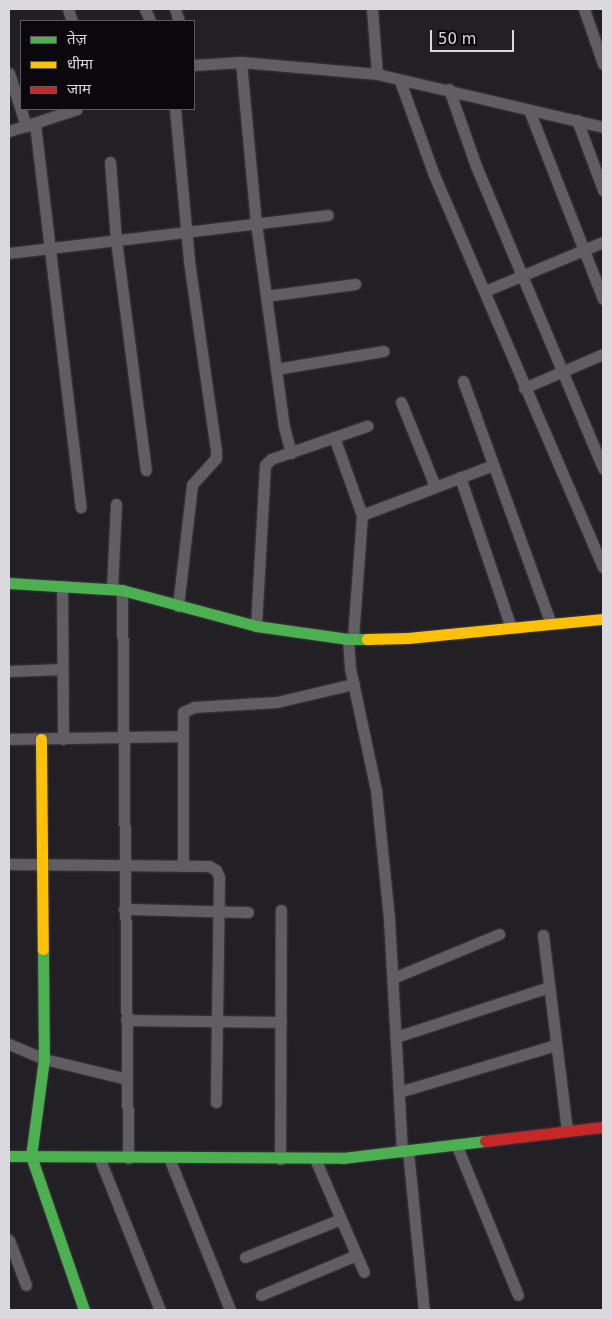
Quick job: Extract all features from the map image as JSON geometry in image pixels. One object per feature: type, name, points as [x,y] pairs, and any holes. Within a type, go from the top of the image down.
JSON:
[{"type":"street","points":[[372,9],[377,74]]},
{"type":"street","points":[[584,9],[603,64]]},
{"type":"street","points":[[241,62],[256,223],[276,369],[291,453]]},
{"type":"street","points":[[195,63],[241,62],[377,74],[400,81],[449,89],[603,127]]},
{"type":"street","points":[[9,73],[20,100]]},
{"type":"street","points":[[400,81],[434,175],[485,291],[524,388],[603,567]]},
{"type":"street","points":[[449,89],[476,166],[603,468]]},
{"type":"street","points":[[24,110],[30,125],[48,248],[81,507]]},
{"type":"street","points":[[9,131],[74,110]]},
{"type":"street","points":[[174,110],[186,231],[216,451],[216,458],[192,485],[178,606]]},
{"type":"street","points":[[530,110],[603,299]]},
{"type":"street","points":[[577,120],[603,190]]},
{"type":"street","points":[[110,162],[116,240],[146,470]]},
{"type":"street","points":[[9,253],[328,215]]},
{"type":"street","points":[[485,291],[603,242]]},
{"type":"street","points":[[266,296],[355,284]]},
{"type":"street","points":[[276,369],[383,351]]},
{"type":"street","points":[[524,388],[603,354]]},
{"type":"street","points":[[463,381],[551,624]]},
{"type":"street","points":[[401,402],[435,486]]},
{"type":"street","points":[[256,626],[263,473],[272,460],[367,426]]},
{"type":"street","points":[[334,437],[362,515],[351,639],[354,684],[376,790],[393,978],[399,1092],[424,1310]]},
{"type":"street","points":[[362,515],[493,465]]},
{"type":"street","points":[[460,477],[511,628]]},
{"type":"street","points":[[116,504],[128,1158]]},
{"type":"street","points":[[9,583],[117,589],[256,626],[351,639],[511,628],[603,619]]},
{"type":"street","points":[[62,586],[63,739]]},
{"type":"street","points":[[9,670],[62,669]]},
{"type":"street","points":[[183,866],[181,736],[183,712],[187,708],[277,702],[354,684]]},
{"type":"street","points":[[9,739],[181,736]]},
{"type":"street","points":[[41,739],[44,1059],[31,1156],[84,1310]]},
{"type":"street","points":[[9,864],[183,866],[216,870],[218,913],[216,1102]]},
{"type":"street","points":[[124,909],[218,913],[248,912]]},
{"type":"street","points":[[280,1159],[281,910]]},
{"type":"street","points":[[393,978],[499,934]]},
{"type":"street","points":[[543,935],[567,1130]]},
{"type":"street","points":[[396,1037],[549,987]]},
{"type":"street","points":[[126,1020],[281,1022]]},
{"type":"street","points":[[9,1044],[44,1059],[127,1079]]},
{"type":"street","points":[[399,1092],[556,1045]]},
{"type":"street","points":[[9,1156],[315,1159],[405,1151],[603,1127]]},
{"type":"street","points":[[456,1144],[518,1296]]},
{"type":"street","points":[[99,1157],[160,1310]]},
{"type":"street","points":[[169,1158],[230,1310]]},
{"type":"street","points":[[315,1159],[364,1272]]},
{"type":"street","points":[[245,1257],[341,1219]]},
{"type":"street","points":[[9,1243],[26,1285]]},
{"type":"street","points":[[261,1295],[356,1255]]},
{"type":"traffic: fast","points":[[9,583],[122,590],[256,626],[348,639],[367,639]]},
{"type":"traffic: fast","points":[[43,949],[44,1059],[31,1156],[84,1310]]},
{"type":"traffic: fast","points":[[9,1156],[343,1158],[485,1141]]},
{"type":"traffic: slow","points":[[367,639],[408,638],[603,619]]},
{"type":"traffic: slow","points":[[41,739],[43,949]]},
{"type":"traffic: jam","points":[[485,1141],[603,1127]]}]
